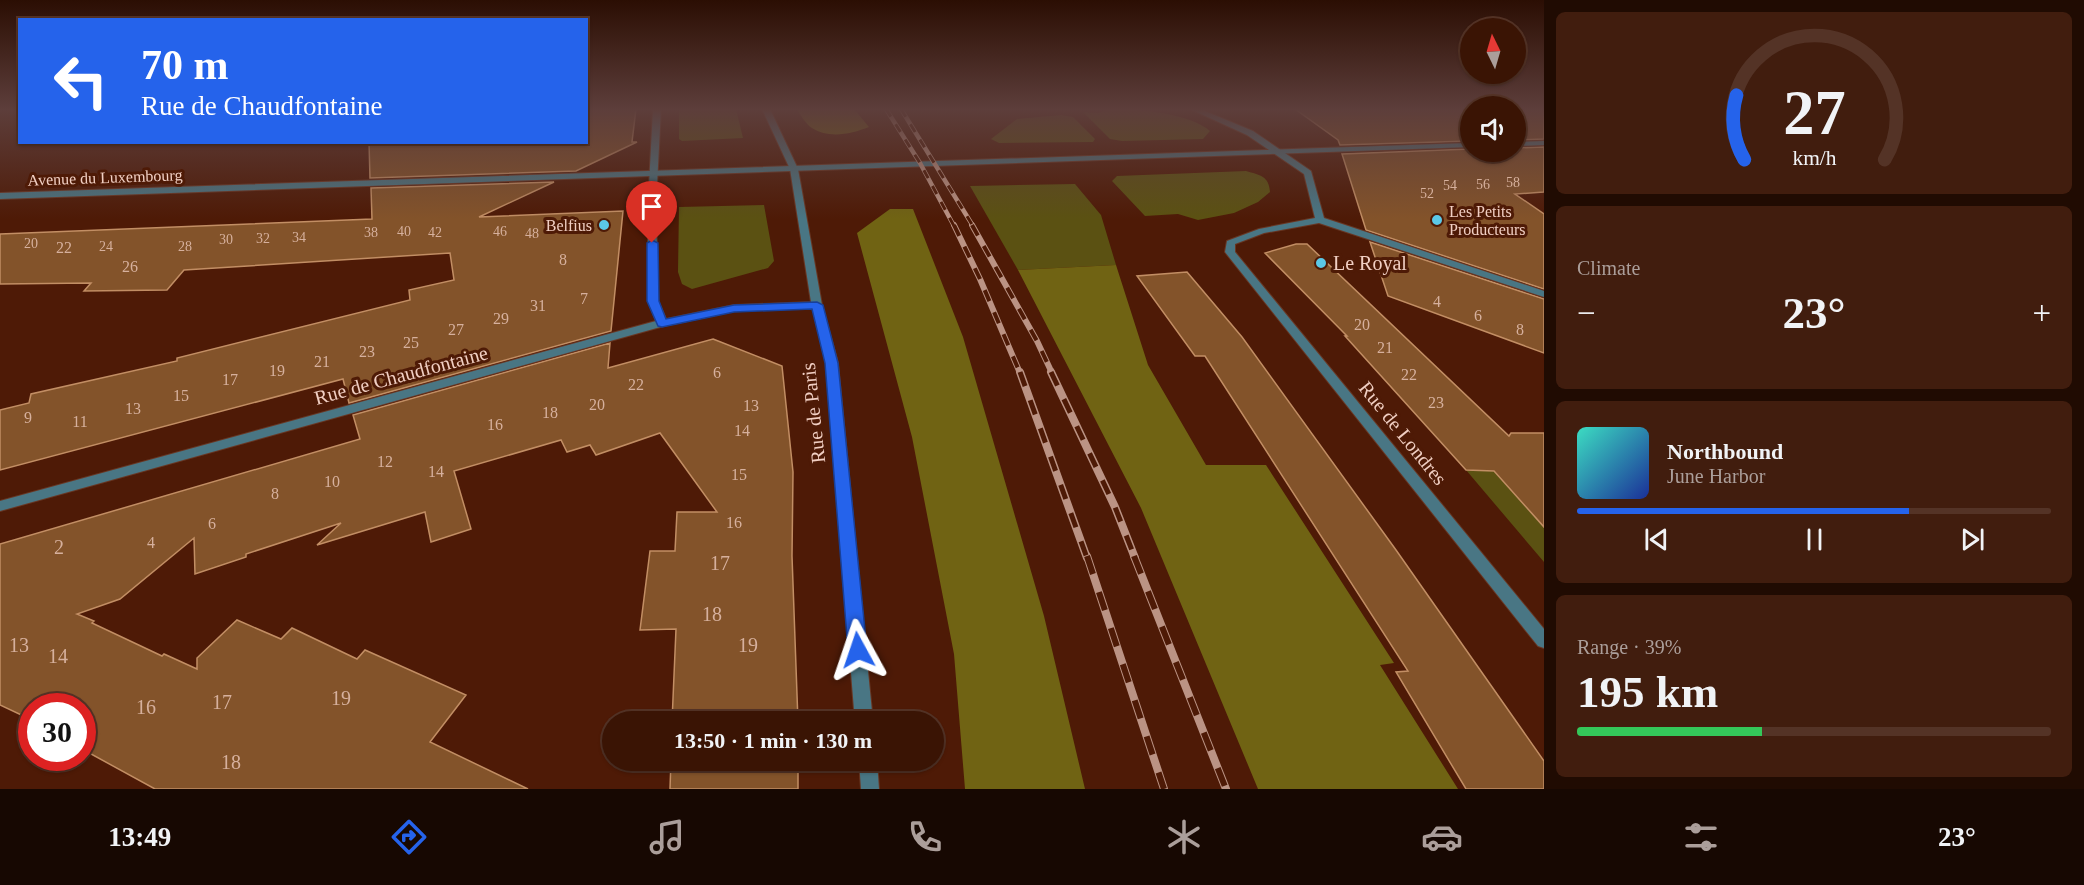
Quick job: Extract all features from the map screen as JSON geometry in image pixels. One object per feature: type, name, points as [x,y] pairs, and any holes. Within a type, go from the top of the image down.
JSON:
[{"type":"street","points":[[655,146],[653,301],[662,323]]},
{"type":"street","name":"Rue de Paris","points":[[784,146],[795,168],[817,305],[832,363],[863,711]]},
{"type":"street","points":[[1269,146],[1308,173],[1320,219],[1544,294]]},
{"type":"street","name":"Avenue du Luxembourg","points":[[0,196],[1448,146]]},
{"type":"street","name":"Rue de Londres","points":[[1320,219],[1262,231],[1230,243],[1230,252],[1544,641]]},
{"type":"street","name":"Rue de Chaudfontaine","points":[[0,506],[662,323],[734,309],[817,305]]},
{"type":"street","points":[[869,771],[870,789]]},
{"type":"shaded area","points":[[1246,171],[1266,179],[1270,192],[1258,202],[1234,213],[1198,220],[1178,214],[1145,216],[1112,181],[1117,176]]},
{"type":"shaded area","points":[[1075,184],[1101,215],[1116,265],[1018,270],[970,186]]},
{"type":"shaded area","points":[[764,205],[774,261],[768,268],[692,289],[682,284],[678,272],[679,207]]},
{"type":"shaded area","points":[[890,209],[913,209],[963,337],[1044,616],[1085,789],[965,789],[954,654],[912,437],[857,233]]},
{"type":"shaded area","points":[[1116,265],[1148,365],[1206,465],[1266,465],[1394,663],[1380,665],[1458,789],[1258,789],[1141,508],[1018,270]]},
{"type":"shaded area","points":[[1466,470],[1494,471],[1544,527],[1544,562]]},
{"type":"building","points":[[369,146],[629,146],[576,171],[370,178]]},
{"type":"building","points":[[1544,147],[1544,192],[1515,194],[1544,214],[1544,289],[1366,230],[1342,154],[1460,149],[1460,162],[1526,162],[1526,148]]},
{"type":"building","points":[[554,182],[479,217],[623,211],[611,331],[349,403],[343,379],[0,470],[0,410],[29,403],[31,394],[177,361],[177,358],[410,300],[409,290],[454,280],[450,253],[184,270],[167,290],[84,291],[91,283],[0,284],[0,234],[372,219],[371,188]]},
{"type":"building","points":[[1370,242],[1544,299],[1544,353],[1388,296]]},
{"type":"building","points":[[1296,244],[1307,244],[1509,436],[1511,433],[1544,433],[1544,527],[1494,471],[1466,470],[1345,336],[1347,336],[1265,253]]},
{"type":"building","points":[[1187,272],[1242,337],[1396,550],[1544,761],[1544,789],[1466,789],[1396,672],[1408,671],[1205,356],[1195,356],[1137,276]]},
{"type":"building","points":[[713,339],[782,366],[793,472],[792,556],[798,711],[672,711],[676,629],[640,630],[650,551],[675,551],[677,512],[717,512],[660,433],[596,455],[590,445],[567,452],[561,440],[454,471],[471,529],[431,542],[425,512],[317,545],[341,523],[246,554],[246,557],[195,574],[194,538],[120,599],[77,614],[162,656],[164,654],[197,669],[197,658],[237,620],[281,639],[292,628],[357,659],[365,650],[466,695],[430,742],[528,789],[155,789],[96,757],[96,693],[18,693],[18,713],[0,705],[0,544],[360,439],[353,415],[610,343],[608,368]]},
{"type":"building","points":[[671,771],[798,771],[798,789],[670,789]]},
{"type":"railway","points":[[909,146],[954,226]]},
{"type":"railway","points":[[924,146],[973,226]]},
{"type":"railway","points":[[954,225],[1020,373]]},
{"type":"railway","points":[[972,225],[1037,341],[1052,373]]},
{"type":"railway","points":[[1020,372],[1087,558]]},
{"type":"railway","points":[[1051,372],[1115,507],[1135,558]]},
{"type":"railway","points":[[1087,556],[1164,789]]},
{"type":"railway","points":[[1134,556],[1226,789]]},
{"type":"place","name":"Les Petits Producteurs","points":[[1437,220]]},
{"type":"place","name":"Belfius","points":[[604,225]]},
{"type":"place","name":"Le Royal","points":[[1321,263]]},
{"type":"route","points":[[652,243],[653,301],[662,323],[734,309],[817,305],[832,363],[858,650]]}]
